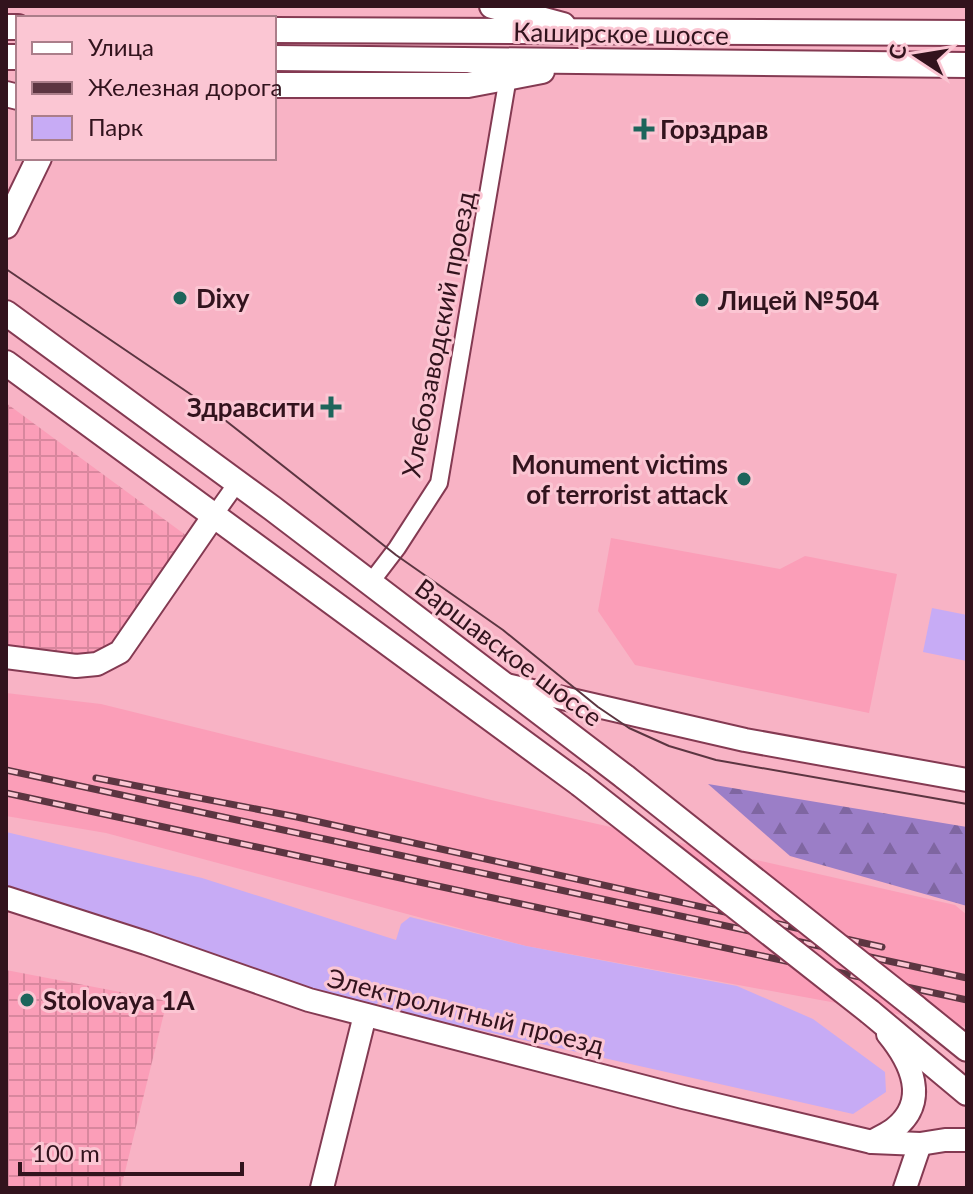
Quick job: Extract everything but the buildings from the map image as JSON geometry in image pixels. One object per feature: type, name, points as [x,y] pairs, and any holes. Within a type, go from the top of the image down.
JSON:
[{"type":"main road","points":[[492,6],[525,10],[593,33]]},
{"type":"main road","name":"Каширское шоссе","points":[[276,30],[967,33]]},
{"type":"main road","name":"Каширское шоссе","points":[[276,58],[967,65]]},
{"type":"main road","points":[[276,85],[468,85],[604,62]]},
{"type":"main road","points":[[6,189],[19,160]]},
{"type":"main road","points":[[6,226],[38,160]]},
{"type":"main road","name":"Варшавское шоссе","points":[[9,313],[506,685],[967,1049]]},
{"type":"main road","points":[[6,363],[580,784],[967,1093]]},
{"type":"street","name":"Хлебозаводский проезд","points":[[371,582],[439,483],[508,77]]},
{"type":"street","points":[[6,657],[76,666],[97,664],[120,652],[237,483]]},
{"type":"street","points":[[506,685],[745,740],[967,780]]},
{"type":"street","name":"Электролитный проезд","points":[[6,898],[304,998],[683,1097],[872,1142],[920,1144],[967,1140]]},
{"type":"street","points":[[322,1188],[365,1015]]},
{"type":"street","points":[[872,1015],[902,1051],[912,1072],[915,1091],[912,1108],[903,1119],[895,1128],[872,1142]]},
{"type":"street","points":[[905,1188],[920,1144]]},
{"type":"shaded area","points":[[6,403],[191,539],[117,645],[100,655],[77,656],[6,648]]},
{"type":"shaded area","points":[[611,538],[780,569],[805,556],[897,574],[869,713],[635,665],[598,611]]},
{"type":"shaded area","points":[[6,693],[101,704],[491,800],[955,905],[967,915],[967,1027],[526,946],[106,833],[6,816]]},
{"type":"shaded area","points":[[6,970],[167,1001],[121,1188],[6,1188]]},
{"type":"green space","points":[[932,608],[967,615],[967,661],[923,652]]},
{"type":"green space","points":[[708,784],[967,827],[967,906],[790,856]]},
{"type":"green space","points":[[6,832],[202,878],[396,940],[401,924],[410,917],[526,946],[737,986],[813,1019],[885,1072],[886,1092],[853,1114],[381,1008],[383,997],[371,1010],[6,889]]},
{"type":"tram line","points":[[6,269],[202,402],[396,555],[503,630],[598,707],[629,728],[669,746],[716,760],[967,804]]},
{"type":"railway","points":[[6,770],[967,978]]},
{"type":"railway","points":[[96,778],[297,817],[882,947]]},
{"type":"railway","points":[[6,793],[967,1000]]},
{"type":"place","name":"Горздрав","points":[[644,129]]},
{"type":"place","name":"Dixy","points":[[180,298]]},
{"type":"place","name":"Лицей №504","points":[[702,300]]},
{"type":"place","name":"Здравсити","points":[[331,407]]},
{"type":"place","name":"Monument victims of terrorist attack","points":[[744,479]]},
{"type":"place","name":"Stolovaya 1A","points":[[27,1000]]}]
